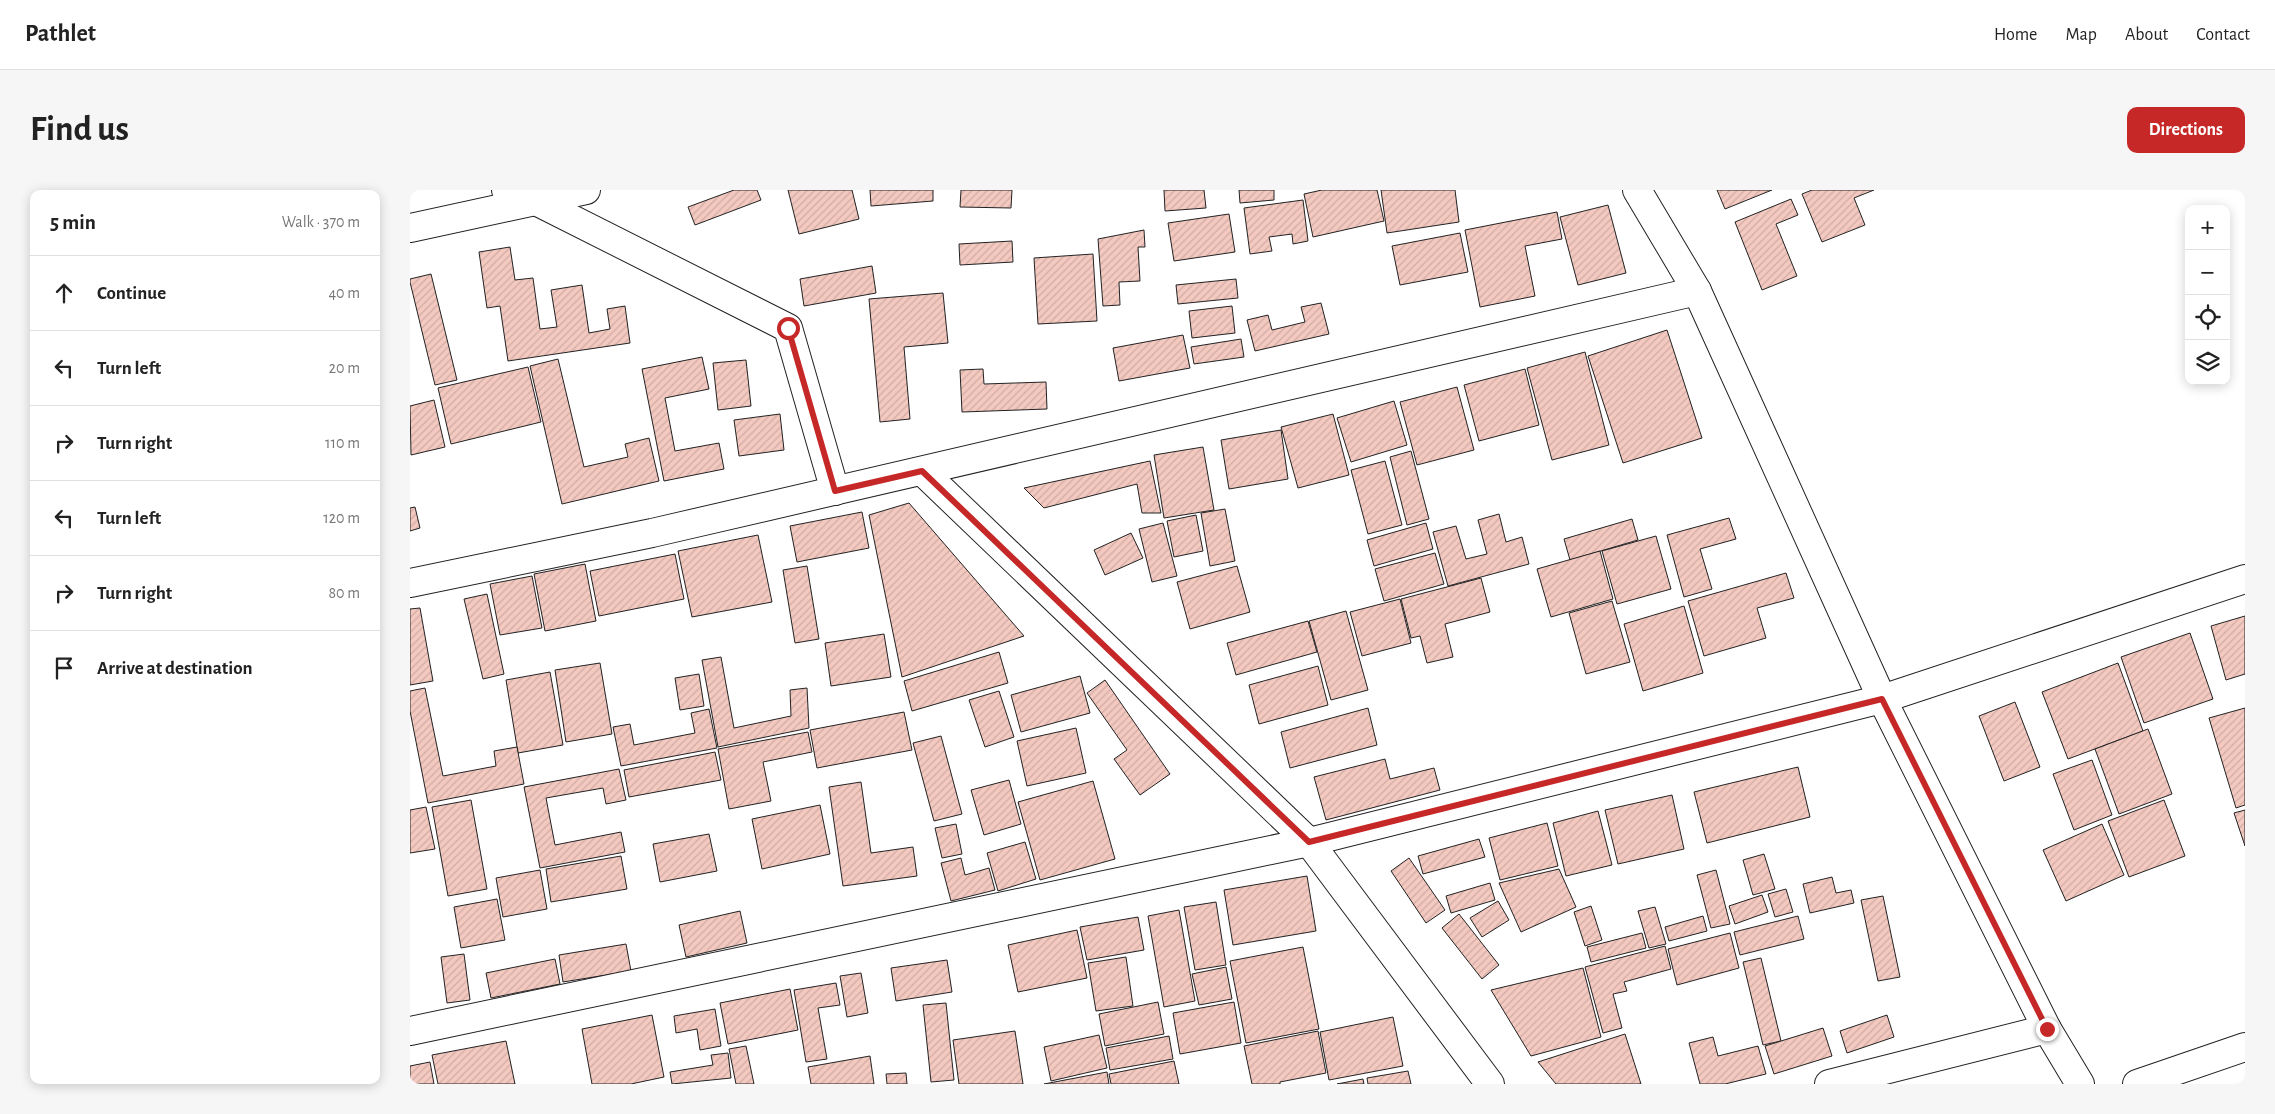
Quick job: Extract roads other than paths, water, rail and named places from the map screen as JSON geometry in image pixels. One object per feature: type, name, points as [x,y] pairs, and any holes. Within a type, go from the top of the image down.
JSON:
[{"type":"street","points":[[506,190],[537,196],[788,328],[835,491]]},
{"type":"street","points":[[410,228],[537,196],[586,190]]},
{"type":"street","points":[[1637,190],[1697,291],[1882,699],[2047,1029],[2080,1084]]},
{"type":"street","points":[[410,583],[652,533],[1697,291]]},
{"type":"street","points":[[922,471],[1309,842],[1490,1084]]},
{"type":"street","points":[[410,1031],[1309,842],[1882,699],[2245,579]]},
{"type":"street","points":[[1829,1084],[2047,1029]]},
{"type":"street","points":[[2137,1084],[2245,1047]]}]
